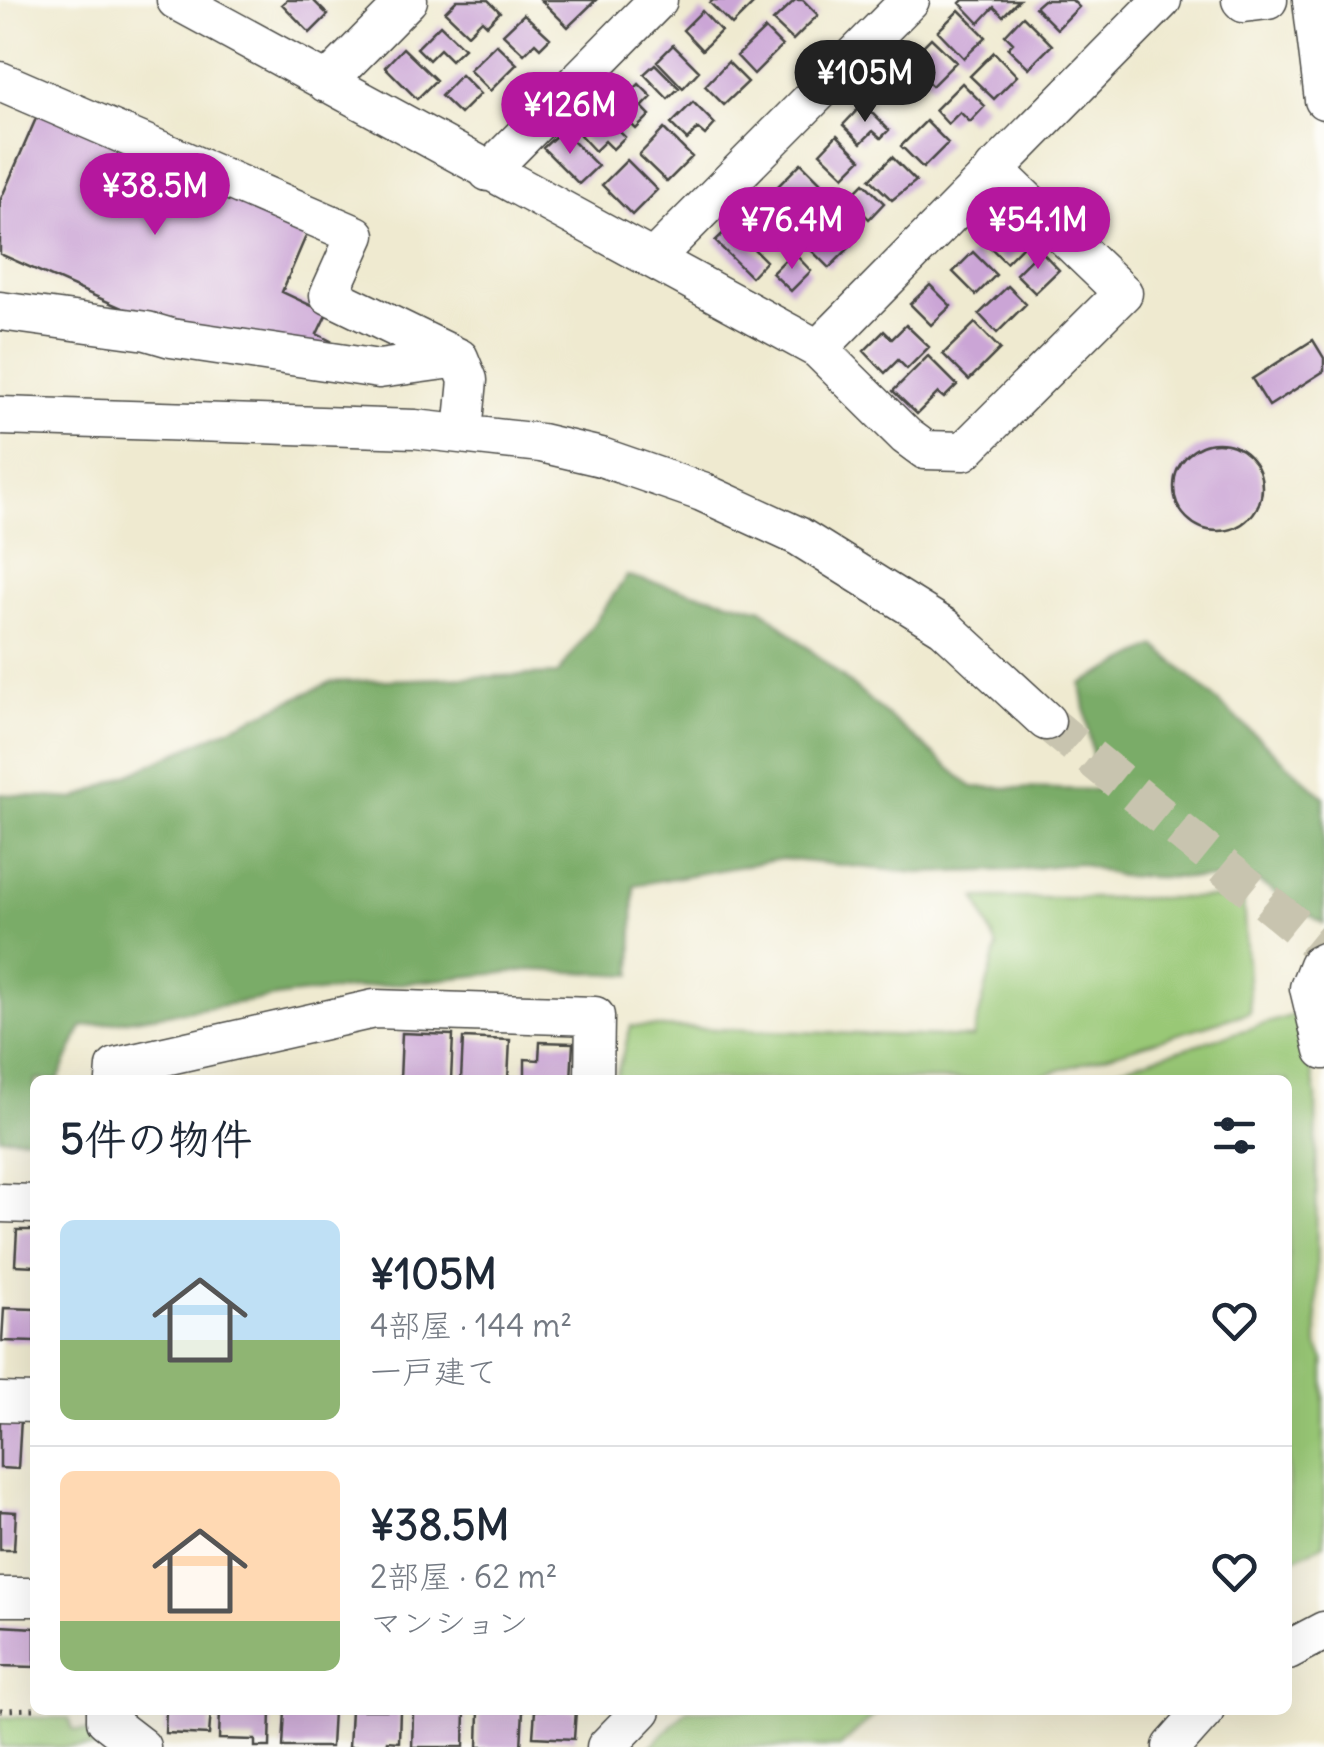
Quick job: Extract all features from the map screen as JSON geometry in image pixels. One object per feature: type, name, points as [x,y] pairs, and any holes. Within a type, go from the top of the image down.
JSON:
[{"type":"street","points":[[176,0],[818,349],[925,450],[964,451],[1123,293],[994,169]]},
{"type":"street","points":[[326,83],[408,0]]},
{"type":"street","points":[[488,172],[658,0]]},
{"type":"street","points":[[652,259],[910,0]]},
{"type":"street","points":[[818,349],[1162,0]]},
{"type":"street","points":[[1241,0],[1268,0]]},
{"type":"street","points":[[1312,0],[1324,100]]},
{"type":"street","points":[[0,81],[356,235],[329,296],[459,358],[468,380],[463,432]]},
{"type":"street","points":[[0,311],[147,330],[171,338],[379,369],[459,358]]},
{"type":"street","points":[[0,416],[463,432],[540,443],[601,458],[702,492],[798,536],[944,627],[1046,721]]},
{"type":"street","points":[[1324,962],[1318,965],[1309,988],[1324,1050]]},
{"type":"street","points":[[116,1075],[116,1067],[374,1010],[596,1016],[594,1075]]},
{"type":"street","points":[[0,1203],[30,1204]]},
{"type":"street","points":[[0,1402],[30,1403]]},
{"type":"street","points":[[0,1596],[30,1597]]},
{"type":"street","points":[[1292,1648],[1324,1631]]},
{"type":"street","points":[[106,1715],[106,1720],[142,1747]]},
{"type":"street","points":[[606,1747],[637,1715]]},
{"type":"street","points":[[1172,1747],[1201,1715]]},
{"type":"path","points":[[0,1710],[30,1710]]},
{"type":"green space","points":[[627,576],[762,609],[972,787],[1098,790],[1081,684],[1156,646],[1324,797],[1324,924],[1255,880],[1119,876],[1078,863],[1017,870],[917,873],[782,859],[634,885],[632,975],[531,970],[289,995],[82,1027],[60,1075],[30,1075],[30,1138],[0,1137],[0,794],[75,799],[331,682],[558,674]]},
{"type":"green space","points":[[976,898],[1243,898],[1250,1012],[1043,1075],[616,1075],[631,1026],[973,1038],[997,947]]},
{"type":"green space","points":[[1300,1013],[1316,1095],[1317,1346],[1324,1360],[1324,1544],[1292,1560],[1292,1075],[1097,1075]]},
{"type":"green space","points":[[682,1715],[875,1715],[840,1747],[650,1747]]},
{"type":"green space","points":[[0,1717],[69,1718],[73,1730],[93,1732],[114,1747],[0,1747]]},
{"type":"building","points":[[287,0],[313,0],[328,15],[310,33],[282,4]]},
{"type":"building","points":[[457,0],[488,0],[500,12],[487,25],[482,20],[468,34],[445,12]]},
{"type":"building","points":[[541,0],[596,0],[568,27]]},
{"type":"building","points":[[795,0],[803,0],[818,15],[793,40],[773,21]]},
{"type":"building","points":[[1019,0],[1003,16],[994,7],[979,23],[960,3]]},
{"type":"building","points":[[1043,0],[1072,0],[1079,7],[1057,29],[1035,7]]},
{"type":"building","points":[[755,2],[732,25],[710,3]]},
{"type":"building","points":[[959,10],[986,37],[964,58],[938,31]]},
{"type":"building","points":[[702,11],[721,31],[702,50],[683,30]]},
{"type":"building","points":[[524,14],[550,38],[540,48],[535,43],[524,54],[503,34]]},
{"type":"building","points":[[1023,16],[1052,45],[1029,68],[1008,48],[1013,43],[1005,35]]},
{"type":"building","points":[[440,25],[464,48],[451,60],[440,49],[429,60],[417,48]]},
{"type":"building","points":[[765,29],[782,46],[754,74],[737,56]]},
{"type":"building","points":[[931,38],[956,62],[932,86],[908,61]]},
{"type":"building","points":[[496,44],[517,64],[490,91],[469,70]]},
{"type":"building","points":[[673,45],[699,71],[683,88],[657,61]]},
{"type":"building","points":[[403,48],[436,80],[417,99],[385,67]]},
{"type":"building","points":[[994,52],[1017,76],[994,99],[970,76]]},
{"type":"building","points":[[728,62],[748,82],[724,105],[705,86]]},
{"type":"building","points":[[655,64],[679,88],[668,99],[644,74]]},
{"type":"building","points":[[461,75],[480,94],[460,114],[441,96]]},
{"type":"building","points":[[962,83],[985,106],[970,122],[960,112],[948,124],[935,110]]},
{"type":"building","points":[[639,84],[652,97],[642,107],[650,115],[636,129],[610,104],[624,89],[629,94]]},
{"type":"building","points":[[693,102],[715,124],[705,135],[698,129],[687,140],[671,124]]},
{"type":"building","points":[[863,104],[889,130],[881,138],[873,131],[861,143],[843,125]]},
{"type":"building","points":[[41,107],[312,222],[282,292],[327,313],[317,334],[331,341],[324,355],[169,329],[0,254],[0,201]]},
{"type":"building","points":[[601,113],[625,137],[613,149],[605,141],[595,151],[580,135]]},
{"type":"building","points":[[926,121],[948,143],[923,168],[901,146]]},
{"type":"building","points":[[664,129],[692,157],[667,182],[639,155]]},
{"type":"building","points":[[562,130],[598,166],[579,184],[543,148]]},
{"type":"building","points":[[837,135],[861,159],[844,176],[820,153]]},
{"type":"building","points":[[892,157],[916,181],[892,200],[870,179]]},
{"type":"building","points":[[627,160],[657,190],[632,215],[602,185]]},
{"type":"building","points":[[801,163],[832,194],[807,218],[776,188]]},
{"type":"building","points":[[864,183],[884,203],[869,219],[849,198]]},
{"type":"building","points":[[771,201],[795,225],[784,237],[776,230],[772,233],[756,217]]},
{"type":"building","points":[[842,204],[857,219],[845,231],[830,216]]},
{"type":"building","points":[[1017,214],[1036,233],[1006,263],[987,244]]},
{"type":"building","points":[[828,222],[852,245],[829,268],[805,244]]},
{"type":"building","points":[[731,226],[766,261],[751,277],[715,241]]},
{"type":"building","points":[[1040,250],[1059,270],[1035,293],[1016,274]]},
{"type":"building","points":[[793,252],[811,271],[791,291],[772,273]]},
{"type":"building","points":[[973,252],[996,275],[976,295],[953,272]]},
{"type":"building","points":[[930,285],[951,306],[931,325],[910,304]]},
{"type":"building","points":[[1008,286],[1026,304],[997,333],[979,314]]},
{"type":"building","points":[[975,323],[1000,349],[969,380],[943,354]]},
{"type":"building","points":[[906,325],[929,347],[907,369],[898,360],[885,373],[864,351],[884,331],[892,339]]},
{"type":"building","points":[[1313,340],[1324,358],[1324,371],[1269,406],[1252,379]]},
{"type":"building","points":[[928,356],[957,385],[944,398],[938,393],[917,414],[893,391]]},
{"type":"building","points":[[1218,443],[1249,456],[1262,487],[1249,518],[1218,531],[1187,518],[1174,487],[1187,456]]},
{"type":"building","points":[[402,1033],[453,1035],[451,1075],[400,1075]]},
{"type":"building","points":[[463,1038],[510,1040],[508,1075],[461,1075]]},
{"type":"building","points":[[540,1042],[573,1043],[571,1075],[525,1075],[525,1059],[539,1060]]},
{"type":"building","points":[[17,1230],[30,1230],[30,1266],[15,1265]]},
{"type":"building","points":[[4,1308],[30,1309],[30,1342],[2,1341]]},
{"type":"building","points":[[0,1418],[21,1419],[18,1469],[0,1468]]},
{"type":"building","points":[[0,1511],[16,1512],[14,1550],[0,1550]]},
{"type":"building","points":[[0,1626],[30,1628],[30,1667],[0,1666]]},
{"type":"building","points":[[166,1715],[211,1715],[209,1735],[165,1733]]},
{"type":"building","points":[[220,1715],[271,1715],[270,1747],[255,1747],[255,1740],[219,1739]]},
{"type":"building","points":[[285,1715],[333,1715],[331,1747],[283,1747]]},
{"type":"building","points":[[351,1715],[400,1715],[399,1742],[387,1741],[387,1747],[349,1747]]},
{"type":"building","points":[[413,1715],[465,1715],[464,1747],[412,1747]]},
{"type":"building","points":[[479,1715],[523,1715],[521,1747],[478,1747]]},
{"type":"building","points":[[535,1715],[576,1715],[574,1739],[533,1737]]},
{"type":"tunnel","points":[[1046,721],[1324,949]]}]
